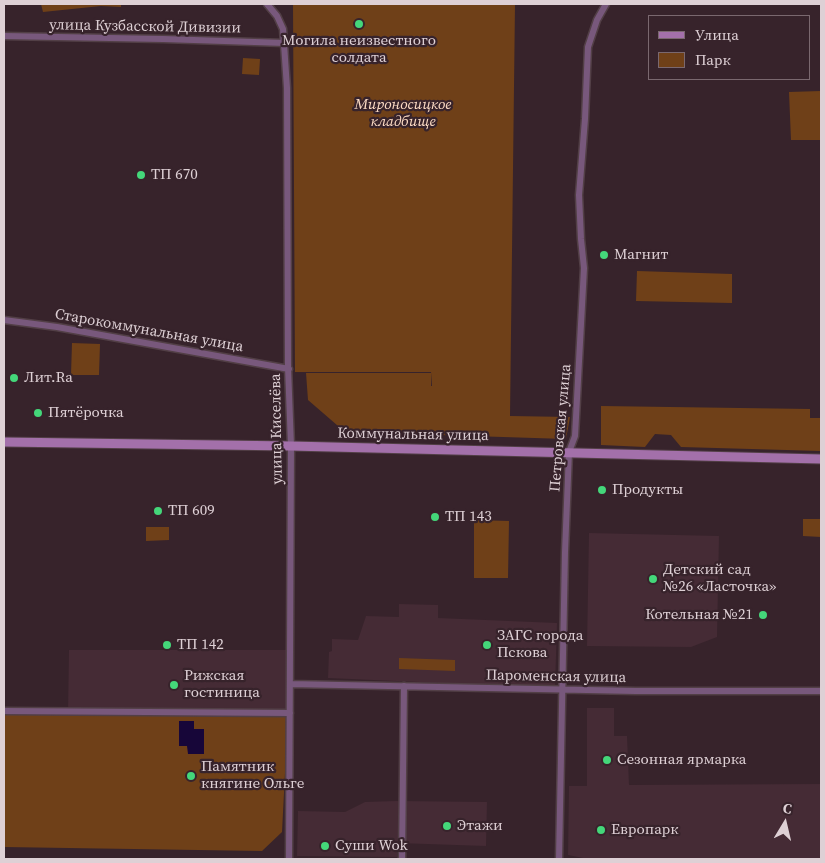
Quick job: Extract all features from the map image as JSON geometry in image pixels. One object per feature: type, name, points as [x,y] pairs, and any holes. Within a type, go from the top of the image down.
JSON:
[{"type":"main road","name":"Коммунальная улица","points":[[4,442],[291,446],[821,459]]},
{"type":"street","name":"улица Киселёва","points":[[267,4],[277,16],[283,29],[285,43],[291,446],[290,859]]},
{"type":"street","name":"Петровская улица","points":[[559,859],[568,452],[575,436],[583,324],[584,268],[579,195],[588,47],[596,20],[606,4]]},
{"type":"street","name":"улица Кузбасской Дивизии","points":[[4,36],[164,38],[285,43]]},
{"type":"street","name":"Старокоммунальная улица","points":[[4,320],[289,369]]},
{"type":"street","name":"Пароменская улица","points":[[290,684],[636,691],[821,691]]},
{"type":"street","points":[[402,859],[404,686]]},
{"type":"street","points":[[4,711],[290,713]]},
{"type":"shaded area","name":"Детский сад №26 «Ласточка»","points":[[589,533],[719,536],[717,637],[691,647],[587,646]]},
{"type":"shaded area","points":[[399,604],[438,605],[438,618],[557,623],[555,688],[328,678],[329,652],[332,651],[332,639],[358,640],[366,616],[399,617]]},
{"type":"shaded area","points":[[69,650],[286,650],[288,715],[68,714]]},
{"type":"shaded area","points":[[587,708],[614,708],[614,736],[627,736],[629,785],[821,784],[821,859],[588,859],[568,855],[569,786],[587,786]]},
{"type":"shaded area","points":[[179,721],[194,721],[194,729],[204,729],[204,754],[188,754],[187,746],[179,746]]},
{"type":"shaded area","points":[[365,802],[487,802],[486,846],[397,843],[397,857],[297,856],[298,811],[345,812]]},
{"type":"green space","points":[[41,4],[121,4],[121,7],[101,6],[43,12]]},
{"type":"green space","name":"Мироносицкое кладбище","points":[[293,4],[515,4],[510,416],[570,417],[566,439],[345,432],[308,400],[306,373],[431,373],[432,386],[431,372],[295,372]]},
{"type":"green space","points":[[243,58],[260,59],[259,75],[242,74]]},
{"type":"green space","points":[[821,91],[821,140],[791,140],[789,92]]},
{"type":"green space","points":[[637,271],[732,274],[732,303],[636,301]]},
{"type":"green space","points":[[72,343],[100,344],[99,375],[71,375]]},
{"type":"green space","points":[[601,406],[810,409],[810,418],[821,418],[821,451],[681,447],[671,435],[655,434],[645,447],[601,445]]},
{"type":"green space","points":[[803,519],[821,519],[821,537],[803,536]]},
{"type":"green space","points":[[474,520],[509,521],[508,578],[474,578]]},
{"type":"green space","points":[[146,527],[169,527],[169,540],[146,541]]},
{"type":"green space","points":[[399,658],[455,660],[455,671],[399,669]]},
{"type":"green space","points":[[4,713],[288,715],[282,832],[262,851],[4,847]]},
{"type":"place","name":"Могила неизвестного солдата","points":[[359,24]]},
{"type":"place","name":"ТП 670","points":[[141,175]]},
{"type":"place","name":"Магнит","points":[[604,255]]},
{"type":"place","name":"Лит.Ra","points":[[14,378]]},
{"type":"place","name":"Пятёрочка","points":[[38,413]]},
{"type":"place","name":"Продукты","points":[[602,490]]},
{"type":"place","name":"ТП 609","points":[[158,511]]},
{"type":"place","name":"ТП 143","points":[[435,517]]},
{"type":"place","name":"Детский сад №26 «Ласточка»","points":[[653,579]]},
{"type":"place","name":"Котельная №21","points":[[763,615]]},
{"type":"place","name":"ТП 142","points":[[167,645]]},
{"type":"place","name":"ЗАГС города Пскова","points":[[487,645]]},
{"type":"place","name":"Рижская гостиница","points":[[174,685]]},
{"type":"place","name":"Сезонная ярмарка","points":[[607,760]]},
{"type":"place","name":"Памятник княгине Ольге","points":[[191,776]]},
{"type":"place","name":"Этажи","points":[[447,826]]},
{"type":"place","name":"Европарк","points":[[601,830]]},
{"type":"place","name":"Суши Wok","points":[[325,846]]}]
